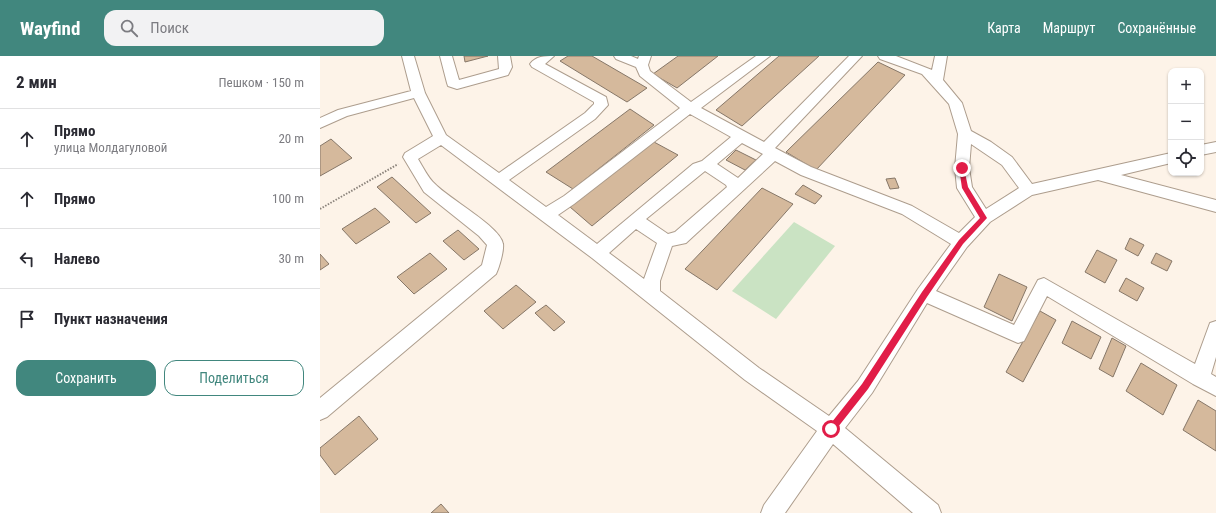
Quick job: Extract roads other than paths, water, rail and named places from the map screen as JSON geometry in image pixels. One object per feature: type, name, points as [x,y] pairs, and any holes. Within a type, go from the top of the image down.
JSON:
[{"type":"street","points":[[408,56],[418,92],[441,138],[598,253],[752,374],[831,429],[930,513]]},
{"type":"street","points":[[446,56],[453,83],[457,84],[504,72],[506,67],[504,56]]},
{"type":"street","points":[[499,180],[590,116],[601,105],[600,100],[536,64],[548,56]]},
{"type":"street","points":[[620,56],[643,61],[644,73],[690,108],[740,136],[806,171],[907,210],[961,242]]},
{"type":"street","points":[[546,215],[569,200],[690,108],[764,56]]},
{"type":"street","points":[[635,220],[666,241],[680,238],[735,189],[856,56]]},
{"type":"street","points":[[884,56],[926,71],[955,103],[964,134],[962,168],[965,188],[984,218]]},
{"type":"street","points":[[936,81],[941,56]]},
{"type":"street","points":[[320,123],[343,113],[418,92]]},
{"type":"street","points":[[964,134],[986,146],[1007,161],[1028,190]]},
{"type":"street","points":[[598,253],[698,168],[707,165],[740,136]]},
{"type":"street","points":[[320,410],[490,269],[495,244],[485,231],[429,188],[410,157],[441,138]]},
{"type":"street","points":[[1204,149],[1216,147]]},
{"type":"street","points":[[772,513],[831,429],[865,387],[924,294],[961,242],[984,218],[1028,190],[1168,159]]},
{"type":"street","points":[[707,165],[733,182],[735,189]]},
{"type":"street","points":[[1099,174],[1216,206]]},
{"type":"street","points":[[651,295],[652,281],[666,241]]},
{"type":"street","points":[[924,294],[1018,335],[1044,285],[1216,387]]},
{"type":"street","points":[[1200,378],[1216,329]]}]
